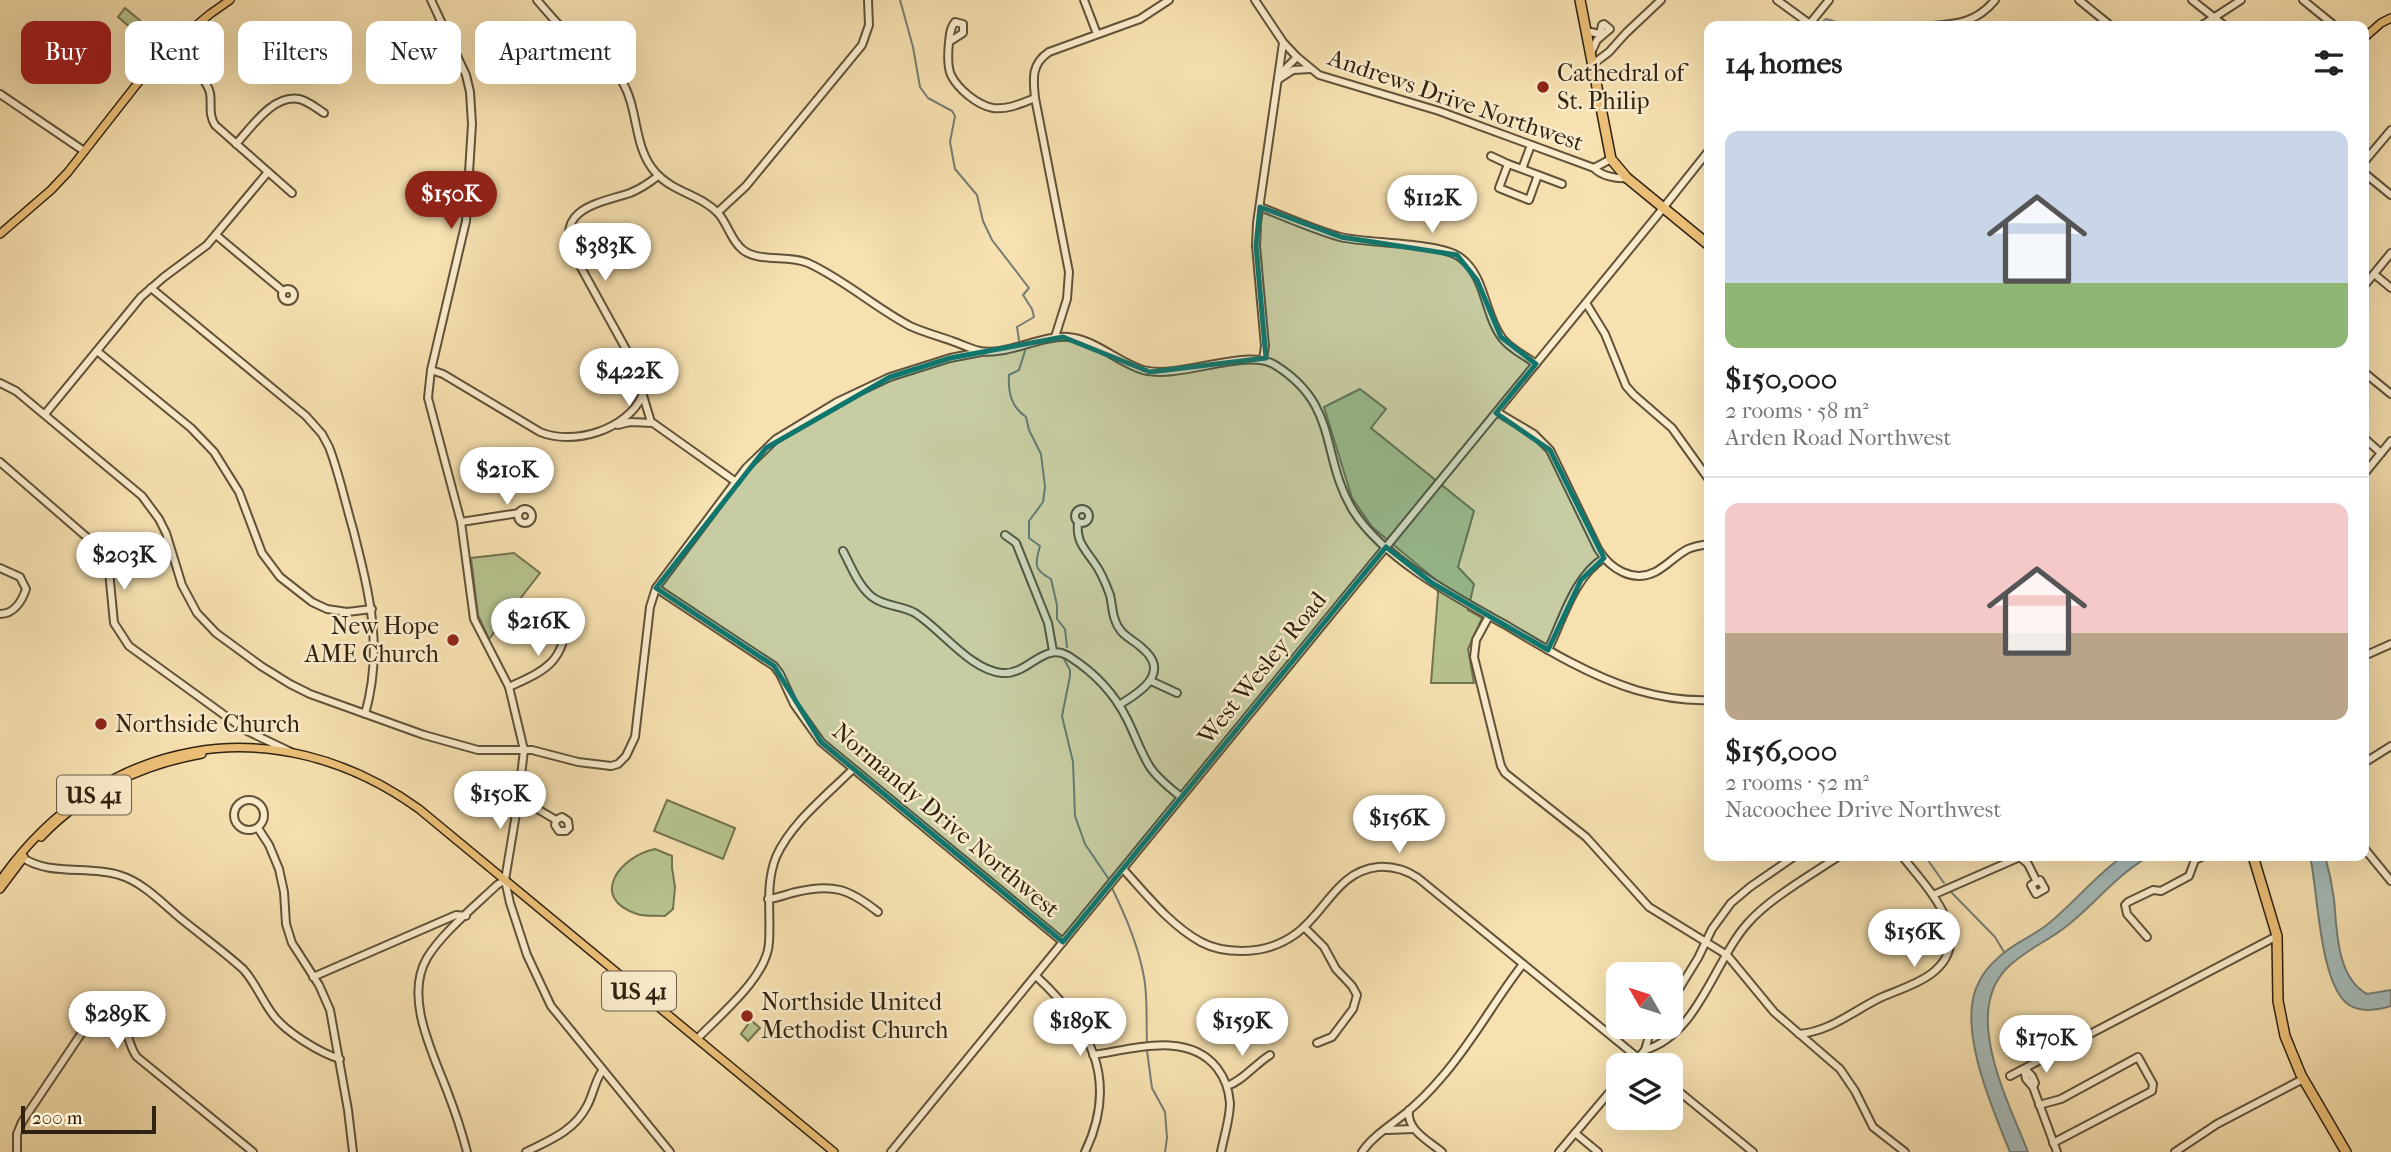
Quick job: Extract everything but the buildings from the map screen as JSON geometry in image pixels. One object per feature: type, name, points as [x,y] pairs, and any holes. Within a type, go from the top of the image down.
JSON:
[{"type":"highway","points":[[1580,0],[1611,159],[1630,181],[1704,241]]},
{"type":"highway","points":[[2254,861],[2277,936],[2278,1001],[2291,1054],[2344,1151]]},
{"type":"main road","points":[[203,21],[230,0]]},
{"type":"main road","points":[[2369,34],[2391,18]]},
{"type":"main road","points":[[0,234],[51,190],[136,84]]},
{"type":"main road","name":"US 41","points":[[0,881],[60,813],[105,782],[160,759],[192,751],[256,749],[291,752],[344,768],[390,790],[419,809],[834,1152]]},
{"type":"main road","name":"US 41","points":[[0,890],[21,856]]},
{"type":"street","points":[[431,0],[466,75],[472,120],[466,221],[428,388],[430,407],[461,522],[474,619],[509,687],[524,750],[505,880],[527,955],[559,1018],[670,1152]]},
{"type":"street","points":[[537,0],[566,33],[621,81],[643,155],[658,176],[718,212],[738,245],[746,252],[806,262],[841,280],[911,326],[983,352]]},
{"type":"street","points":[[718,212],[746,186],[862,45],[869,25],[868,0]]},
{"type":"street","points":[[1084,0],[1097,34]]},
{"type":"street","points":[[1055,337],[1067,299],[1069,272],[1035,98],[1033,73],[1040,58],[1049,52],[1149,15],[1169,0]]},
{"type":"street","name":"Andrews Drive Northwest","points":[[1255,0],[1283,42],[1319,75],[1440,111],[1594,168],[1597,172],[1630,181]]},
{"type":"street","points":[[1586,31],[1600,34],[1601,27],[1605,24],[1610,29],[1597,40],[1591,58],[1603,58],[1661,0]]},
{"type":"street","points":[[1777,0],[1804,21]]},
{"type":"street","points":[[1812,21],[1829,0]]},
{"type":"street","points":[[1966,21],[1987,10],[1995,0]]},
{"type":"street","points":[[2079,0],[2105,21]]},
{"type":"street","points":[[2192,0],[2218,21]]},
{"type":"street","points":[[2209,21],[2241,0]]},
{"type":"street","points":[[2303,0],[2329,21]]},
{"type":"street","points":[[949,42],[951,75],[977,102],[1002,108],[1035,98]]},
{"type":"street","points":[[1264,360],[1256,246],[1283,42]]},
{"type":"street","points":[[1279,75],[1296,56]]},
{"type":"street","points":[[1279,75],[1293,70],[1310,69]]},
{"type":"street","points":[[206,84],[210,93],[209,110],[212,121],[219,130],[292,193]]},
{"type":"street","points":[[0,94],[84,151]]},
{"type":"street","points":[[236,144],[281,101],[300,100],[324,113]]},
{"type":"street","points":[[2369,156],[2391,130]]},
{"type":"street","points":[[1522,169],[1531,145]]},
{"type":"street","points":[[1491,156],[1562,184]]},
{"type":"street","name":"West Wesley Road","points":[[891,1152],[1704,157]]},
{"type":"street","name":"Andrews Drive Northwest","points":[[1594,168],[1611,159]]},
{"type":"street","points":[[1508,164],[1500,188],[1529,200],[1538,175]]},
{"type":"street","points":[[45,414],[151,288],[197,254],[268,172]]},
{"type":"street","points":[[651,422],[633,362],[573,253],[570,234],[574,219],[585,207],[634,191],[658,176]]},
{"type":"street","points":[[2369,177],[2391,195]]},
{"type":"street","points":[[1260,206],[1341,237],[1429,248],[1457,256],[1466,263],[1477,280],[1501,337],[1513,349],[1536,364]]},
{"type":"street","points":[[216,235],[283,291]]},
{"type":"street","points":[[2369,280],[2391,253]]},
{"type":"street","points":[[2374,274],[2391,288]]},
{"type":"street","points":[[151,288],[306,416],[322,434],[335,461],[372,609],[374,677],[365,713]]},
{"type":"street","points":[[1586,303],[1605,334],[1630,391],[1672,428],[1704,473]]},
{"type":"street","points":[[0,383],[16,391],[45,414],[133,487],[150,505],[166,533],[187,597],[209,627],[289,684],[465,748],[541,751],[578,762],[604,766],[618,764],[626,756],[635,737],[650,607],[656,588],[755,458],[776,439],[838,402],[904,372],[950,358],[1055,337],[1082,340],[1150,372],[1264,360],[1274,365],[1295,379],[1313,399],[1323,418],[1335,468],[1348,500],[1365,526],[1386,547],[1432,583],[1577,665],[1636,690],[1666,697],[1704,700]]},
{"type":"street","points":[[97,351],[191,428],[214,452],[239,492],[262,553],[280,577],[327,609],[347,612],[372,609]]},
{"type":"street","points":[[431,370],[443,374],[547,435],[579,436],[630,422],[651,422],[736,482]]},
{"type":"street","points":[[2369,376],[2391,394]]},
{"type":"street","points":[[610,428],[637,404],[642,394]]},
{"type":"street","points":[[1496,412],[1534,434],[1550,450],[1604,558],[1621,572],[1645,575],[1658,571],[1687,549],[1704,545]]},
{"type":"street","points":[[2369,468],[2391,441]]},
{"type":"street","points":[[2369,443],[2381,453]]},
{"type":"street","points":[[0,462],[97,546],[109,571],[114,623],[129,646],[245,730],[291,752]]},
{"type":"street","points":[[461,522],[519,513]]},
{"type":"street","points":[[1078,522],[1079,541],[1100,571],[1110,594],[1112,614],[1117,625],[1125,635],[1144,649],[1150,658],[1153,671],[1151,681],[1144,690],[1119,705]]},
{"type":"street","points":[[1005,535],[1016,543],[1048,623],[1053,651]]},
{"type":"street","points":[[843,551],[861,584],[871,596],[915,613],[985,668],[1002,673],[1014,672],[1044,653],[1053,651],[1068,655],[1090,671],[1119,705],[1150,768],[1181,797]]},
{"type":"street","points":[[1548,650],[1581,580],[1604,558]]},
{"type":"street","points":[[0,568],[20,577],[26,589],[16,608],[9,613],[0,614]]},
{"type":"street","name":"Normandy Drive Northwest","points":[[656,588],[774,666],[812,733],[1063,942]]},
{"type":"street","points":[[1489,616],[1476,640],[1474,657],[1501,766],[1511,779],[1591,842],[1649,907],[1727,955],[1774,1012],[1840,1069],[1851,1083],[1873,1126],[1905,1152]]},
{"type":"street","points":[[509,687],[540,673],[551,664],[561,650],[565,626]]},
{"type":"street","points":[[2369,654],[2391,643]]},
{"type":"street","points":[[1151,681],[1177,693]]},
{"type":"street","points":[[245,730],[256,749]]},
{"type":"street","points":[[255,735],[258,741],[256,749]]},
{"type":"street","points":[[2369,760],[2390,748]]},
{"type":"street","points":[[697,1039],[762,967],[769,944],[768,899],[772,870],[784,842],[853,769]]},
{"type":"street","points":[[253,800],[262,807],[265,818],[258,828],[246,830],[236,824],[234,811],[241,802],[253,800]]},
{"type":"street","points":[[518,802],[534,807],[556,820]]},
{"type":"street","points":[[258,828],[279,869],[286,924],[292,943],[323,992],[330,1010],[353,1152]]},
{"type":"street","points":[[2369,854],[2391,881]]},
{"type":"street","points":[[21,856],[32,862],[64,870],[112,873],[137,883],[243,969],[282,1025],[301,1039],[340,1059]]},
{"type":"street","points":[[1684,983],[1721,916],[1741,894],[1788,861]]},
{"type":"street","points":[[1645,1050],[1658,1046],[1686,1018],[1702,998],[1741,931],[1758,913],[1832,861]]},
{"type":"street","points":[[1799,1034],[1829,1027],[1880,998],[1920,981],[1936,970],[1948,950],[1951,933],[1945,914],[1906,861]]},
{"type":"street","points":[[1933,895],[2011,861]]},
{"type":"street","points":[[2025,861],[2037,882]]},
{"type":"street","points":[[2147,937],[2127,914],[2125,905],[2152,890],[2161,891],[2189,876],[2195,861]]},
{"type":"street","points":[[1123,869],[1181,929],[1214,948],[1240,951],[1263,949],[1285,941],[1304,927],[1338,886],[1349,877],[1370,868],[1393,867],[1418,878],[1632,1053]]},
{"type":"street","points":[[467,1152],[425,1034],[418,991],[420,973],[428,956],[505,880]]},
{"type":"street","points":[[768,899],[814,888],[832,887],[854,894],[878,912]]},
{"type":"street","points":[[313,976],[456,915],[466,916]]},
{"type":"street","points":[[1304,927],[1324,947],[1336,969],[1352,986],[1356,995],[1353,1009],[1332,1037],[1317,1043]]},
{"type":"street","points":[[2010,1076],[2277,936]]},
{"type":"street","points":[[1362,1152],[1409,1110],[1456,1061],[1497,997],[1523,964]]},
{"type":"street","points":[[1036,976],[1073,1014],[1087,1035],[1093,1055],[1100,1099],[1085,1152]]},
{"type":"street","points":[[17,1152],[17,1134],[22,1122],[87,1025],[103,1016],[114,1018],[121,1023],[137,1057],[253,1152]]},
{"type":"street","points":[[1642,1053],[1647,1040]]},
{"type":"street","points":[[1093,1055],[1158,1046],[1186,1047],[1211,1061],[1227,1086],[1230,1106],[1221,1152]]},
{"type":"street","points":[[1227,1086],[1238,1081],[1270,1055]]},
{"type":"street","points":[[2039,1105],[2061,1099],[2138,1057],[2153,1084],[2152,1091],[2053,1143]]},
{"type":"street","points":[[2024,1069],[2035,1083],[2033,1087],[2057,1152]]},
{"type":"street","points":[[526,1152],[557,1137],[574,1125],[587,1107],[603,1071]]},
{"type":"street","points":[[2175,1152],[2217,1124],[2303,1079]]},
{"type":"street","points":[[1683,1095],[1753,1152]]},
{"type":"street","points":[[1559,1152],[1606,1096]]},
{"type":"street","points":[[1409,1110],[1408,1117],[1413,1129],[1442,1152]]},
{"type":"street","points":[[1385,1130],[1413,1129]]},
{"type":"street","points":[[1575,1133],[1598,1152]]},
{"type":"highlighted area","points":[[1260,207],[1341,237],[1457,255],[1477,280],[1501,337],[1536,364],[1496,413],[1550,450],[1604,558],[1581,580],[1548,650],[1432,583],[1386,547],[1063,942],[821,742],[774,666],[656,588],[766,448],[890,377],[950,358],[1063,337],[1150,372],[1266,358],[1256,246]]},
{"type":"green space","points":[[125,8],[140,21],[125,23],[118,17]]},
{"type":"green space","points":[[1360,389],[1386,409],[1371,428],[1474,511],[1458,567],[1474,584],[1468,610],[1482,618],[1468,649],[1474,683],[1431,683],[1438,593],[1436,580],[1372,527],[1352,498],[1324,407]]},
{"type":"green space","points":[[514,553],[540,573],[489,639],[478,615],[471,558]]},
{"type":"green space","points":[[667,800],[735,828],[723,859],[654,831]]},
{"type":"green space","points":[[655,849],[672,856],[675,887],[673,909],[665,916],[640,915],[622,907],[614,898],[612,888],[614,878],[621,868],[642,853]]},
{"type":"green space","points":[[751,1020],[760,1028],[748,1041],[741,1034]]},
{"type":"water","points":[[2117,861],[2141,861],[2068,925],[2013,962],[1994,988],[1988,1010],[1993,1059],[2028,1152],[2010,1152],[1979,1067],[1971,1021],[1973,1000],[1979,982],[2004,952],[2048,924]]},
{"type":"water","points":[[2311,861],[2326,861],[2340,951],[2349,976],[2367,994],[2391,990],[2391,1006],[2375,1010],[2359,1009],[2349,1005],[2339,994],[2331,978],[2321,936]]},
{"type":"waterway","points":[[900,0],[913,47],[920,87],[928,98],[952,111],[955,116],[950,142],[955,169],[977,195],[983,221],[992,240],[1029,288],[1023,295],[1034,317],[1017,327],[1019,340]]},
{"type":"waterway","points":[[1824,21],[1833,21]]},
{"type":"waterway","points":[[1025,351],[1019,370],[1009,375],[1009,387],[1014,404],[1026,417],[1029,430],[1041,454],[1045,487],[1043,502],[1029,521],[1029,538],[1040,546],[1037,566],[1051,579],[1057,619],[1065,629],[1067,647]]},
{"type":"waterway","points":[[1064,659],[1070,676],[1062,716],[1073,762],[1075,816],[1085,844],[1108,878]]},
{"type":"waterway","points":[[1929,861],[1944,883]]},
{"type":"waterway","points":[[1112,888],[1131,931],[1144,977],[1147,1043]]},
{"type":"waterway","points":[[1950,891],[1995,937],[2004,952]]},
{"type":"waterway","points":[[1147,1051],[1152,1088],[1165,1112],[1165,1152]]},
{"type":"place","name":"Cathedral of St. Philip","points":[[1543,87]]},
{"type":"place","name":"New Hope AME Church","points":[[453,640]]},
{"type":"place","name":"Northside Church","points":[[101,724]]},
{"type":"place","name":"Northside United Methodist Church","points":[[747,1016]]}]
